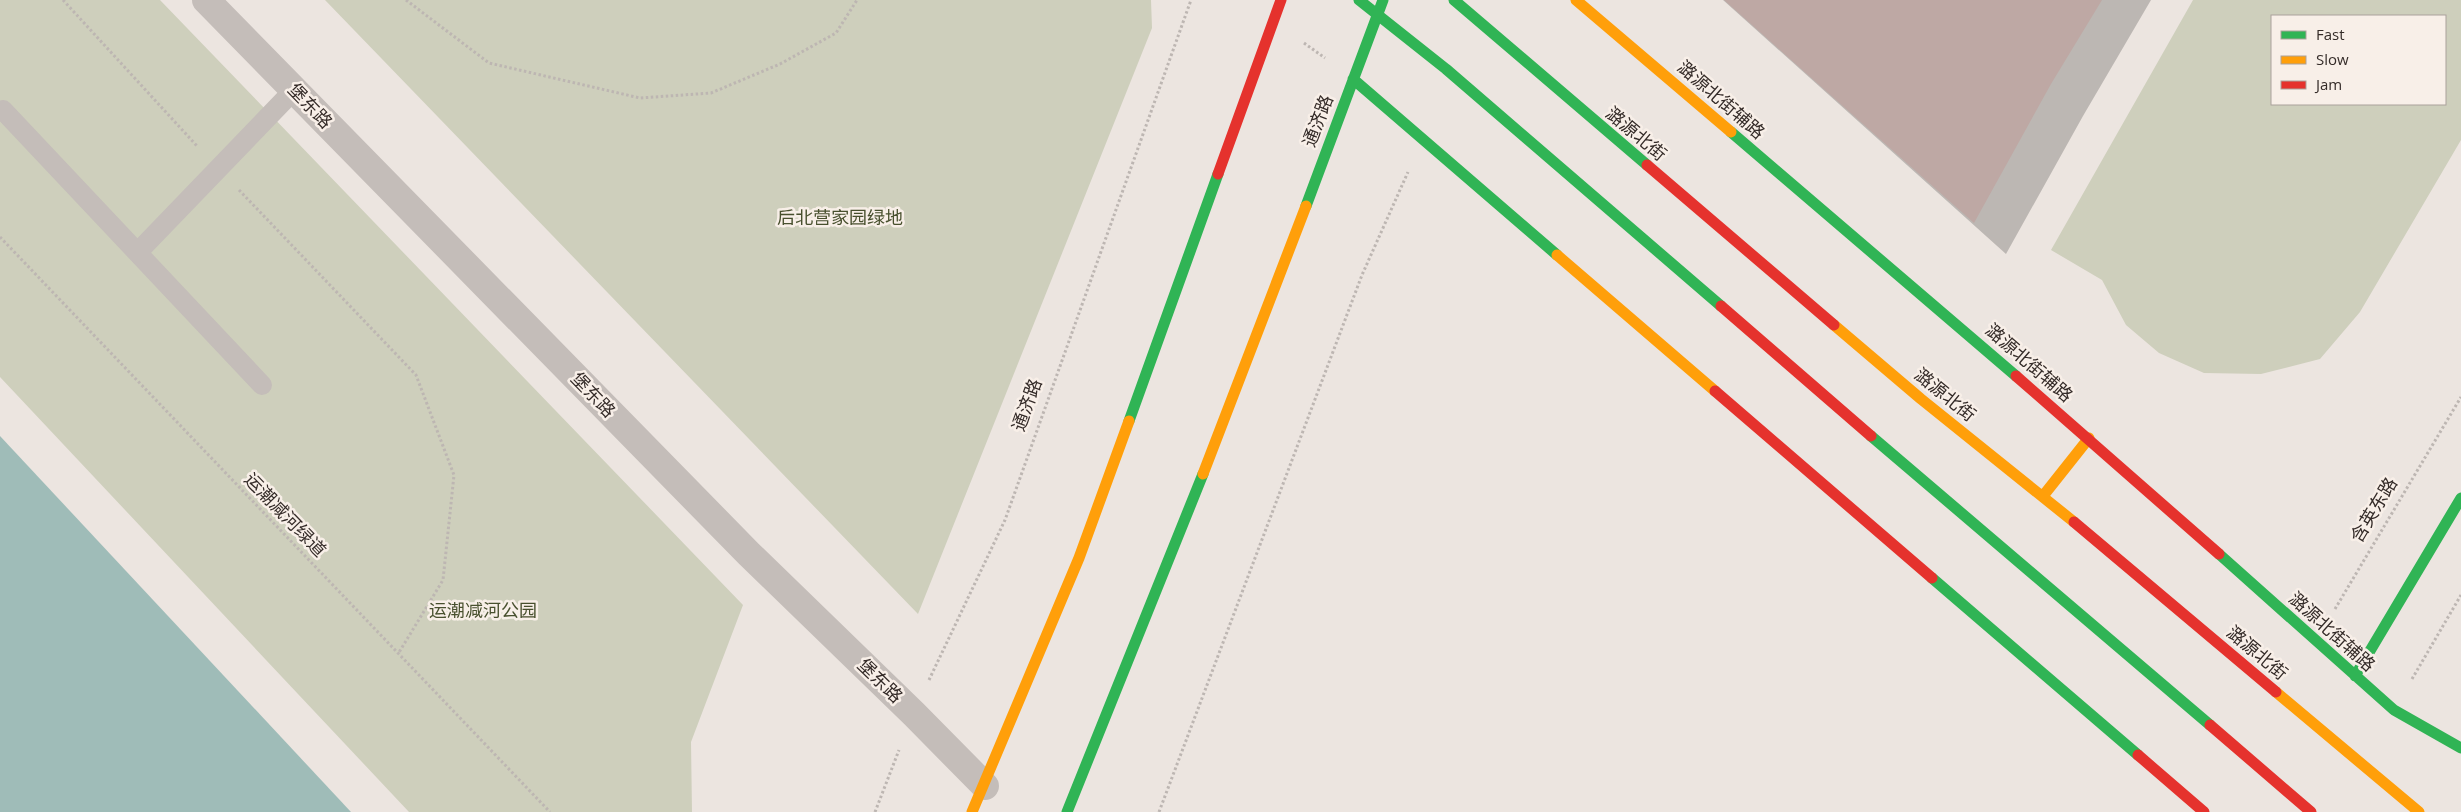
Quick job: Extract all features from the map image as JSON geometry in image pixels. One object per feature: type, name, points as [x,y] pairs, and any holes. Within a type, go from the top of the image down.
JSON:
[{"type":"main road","points":[[972,812],[985,786],[1079,558],[1281,0]]},
{"type":"main road","points":[[1359,0],[1454,75],[1915,474],[2311,812]]},
{"type":"main road","name":"通济路","points":[[1067,812],[1230,407],[1383,0]]},
{"type":"main road","name":"潞源北街","points":[[1454,0],[1921,399],[2043,496],[2419,812]]},
{"type":"main road","name":"潞源北街辅路","points":[[1576,0],[2089,438],[2394,710],[2461,748]]},
{"type":"main road","points":[[1353,79],[2204,812]]},
{"type":"main road","points":[[2043,496],[2089,438]]},
{"type":"main road","points":[[2355,676],[2461,498]]},
{"type":"street","name":"堡东路","points":[[206,0],[749,554],[914,714],[985,786]]},
{"type":"lane","points":[[138,252],[294,90]]},
{"type":"lane","points":[[3,110],[262,385]]},
{"type":"path","points":[[63,0],[218,169],[416,375],[454,475],[443,580],[398,654]]},
{"type":"path","points":[[406,0],[489,63],[640,98],[711,93],[780,64],[836,33],[857,0]]},
{"type":"path","name":"通济路","points":[[875,812],[914,714],[1005,520],[1191,0]]},
{"type":"path","points":[[1159,812],[1362,275],[1422,140]]},
{"type":"path","name":"运潮减河绿道","points":[[0,237],[550,812]]},
{"type":"path","name":"含英东路","points":[[2316,641],[2461,397]]},
{"type":"path","points":[[2394,710],[2461,595]]},
{"type":"green space","name":"运潮减河公园","points":[[0,0],[160,0],[743,605],[691,742],[692,812],[409,812],[0,377]]},
{"type":"green space","name":"后北营家园绿地","points":[[325,0],[1151,0],[1152,28],[918,614]]},
{"type":"green space","points":[[2193,0],[2461,0],[2461,140],[2360,312],[2320,359],[2261,374],[2204,373],[2159,353],[2126,325],[2102,280],[2051,250]]},
{"type":"water","points":[[0,436],[351,812],[0,812]]},
{"type":"building","points":[[1724,0],[2102,0],[2051,84],[1974,223]]},
{"type":"traffic: fast","points":[[1359,0],[1446,69],[1721,306]]},
{"type":"traffic: fast","points":[[1306,206],[1383,0]]},
{"type":"traffic: fast","points":[[1454,0],[1647,165]]},
{"type":"traffic: fast","points":[[1353,79],[1557,255]]},
{"type":"traffic: fast","points":[[1731,132],[2016,376]]},
{"type":"traffic: fast","points":[[1129,421],[1218,174]]},
{"type":"traffic: fast","points":[[1871,436],[2210,725]]},
{"type":"traffic: fast","points":[[1067,812],[1203,474]]},
{"type":"traffic: fast","points":[[2355,676],[2461,498]]},
{"type":"traffic: fast","points":[[2219,554],[2394,710],[2461,748]]},
{"type":"traffic: fast","points":[[1932,578],[2138,755]]},
{"type":"traffic: slow","points":[[1576,0],[1731,132]]},
{"type":"traffic: slow","points":[[1203,474],[1306,206]]},
{"type":"traffic: slow","points":[[1557,255],[1715,391]]},
{"type":"traffic: slow","points":[[1834,325],[1921,399],[2074,522]]},
{"type":"traffic: slow","points":[[972,812],[1079,558],[1129,421]]},
{"type":"traffic: slow","points":[[2043,496],[2089,438]]},
{"type":"traffic: slow","points":[[2276,692],[2419,812]]},
{"type":"traffic: jam","points":[[1218,174],[1281,0]]},
{"type":"traffic: jam","points":[[1647,165],[1834,325]]},
{"type":"traffic: jam","points":[[1721,306],[1871,436]]},
{"type":"traffic: jam","points":[[2016,376],[2219,554]]},
{"type":"traffic: jam","points":[[1715,391],[1932,578]]},
{"type":"traffic: jam","points":[[2074,522],[2276,692]]},
{"type":"traffic: jam","points":[[2210,725],[2311,812]]},
{"type":"traffic: jam","points":[[2138,755],[2204,812]]}]
